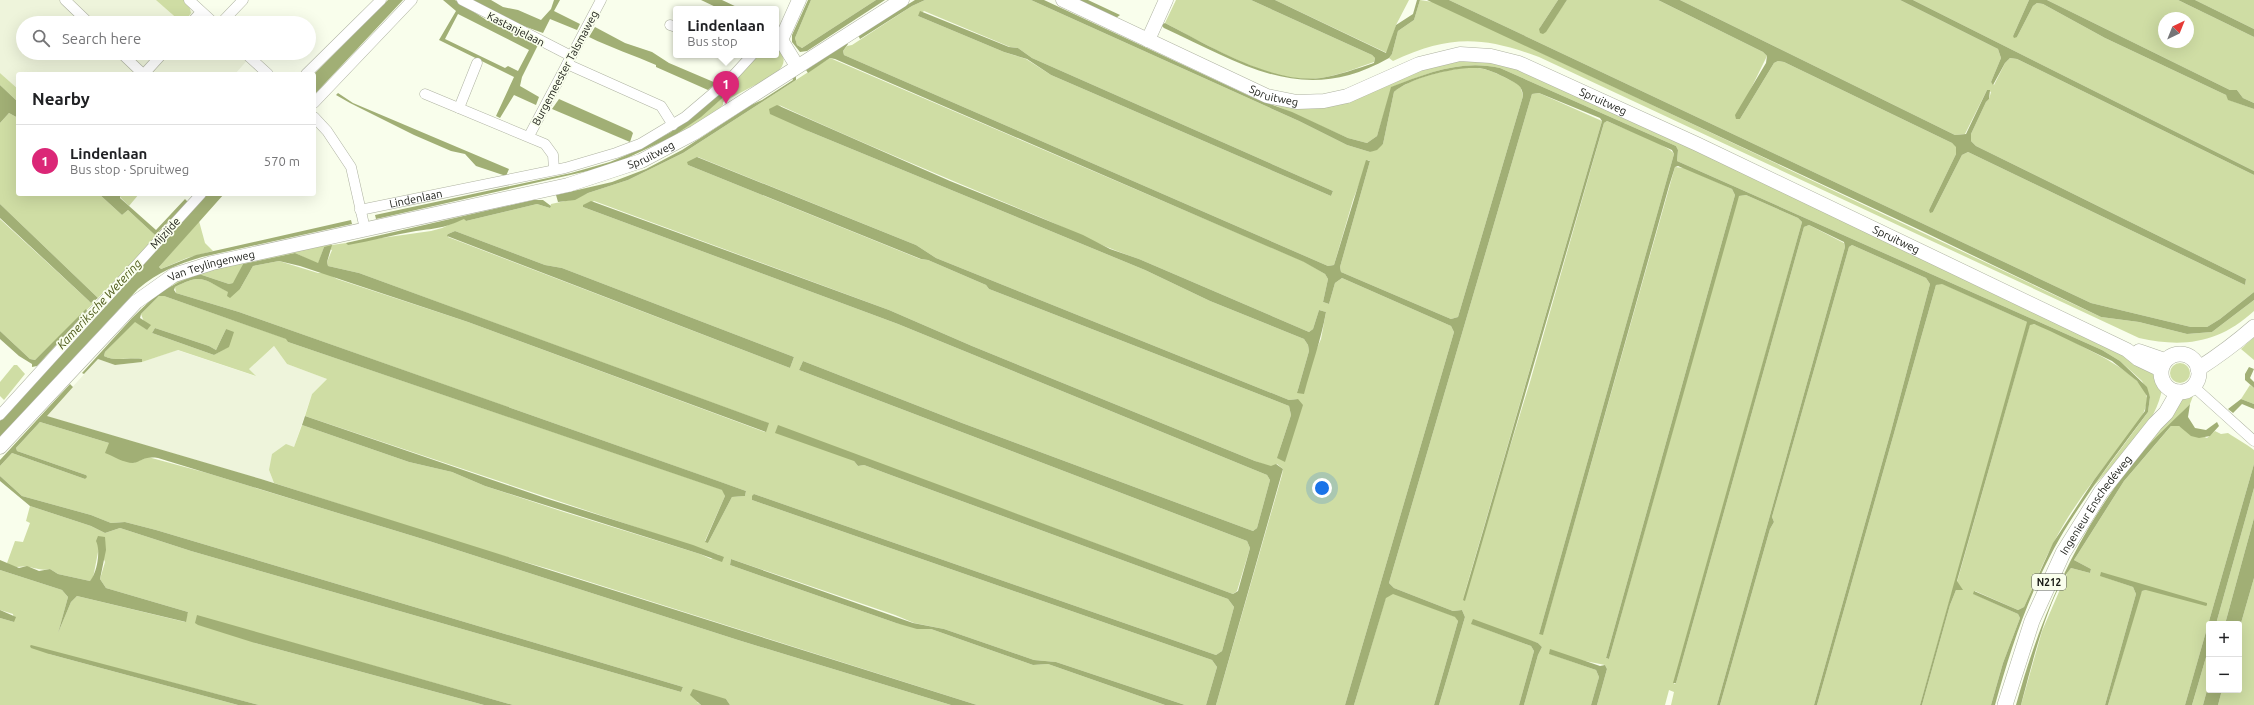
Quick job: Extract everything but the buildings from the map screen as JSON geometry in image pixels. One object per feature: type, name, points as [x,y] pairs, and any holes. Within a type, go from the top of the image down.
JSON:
[{"type":"main road","points":[[779,39],[799,0]]},
{"type":"main road","name":"Spruitweg","points":[[365,229],[568,185],[641,161],[694,133],[902,0]]},
{"type":"main road","name":"Spruitweg","points":[[1063,0],[1267,96],[1297,102],[1324,101],[1348,96],[1419,64],[1460,54],[1491,56],[1519,63],[1697,144],[2127,350],[2138,359],[2163,365]]},
{"type":"main road","points":[[1148,40],[1166,0]]},
{"type":"main road","points":[[779,42],[797,66]]},
{"type":"main road","name":"Van Teylingenweg","points":[[0,447],[136,302],[174,275],[212,262],[365,229]]},
{"type":"main road","points":[[2196,364],[2220,345],[2235,341],[2254,327]]},
{"type":"main road","points":[[2178,354],[2184,354],[2196,364],[2199,375],[2194,386],[2186,391],[2172,390],[2162,382],[2163,365],[2178,354]]},
{"type":"main road","name":"Ingenieur Enschedéweg","points":[[2005,705],[2032,621],[2062,553],[2101,492],[2155,424],[2166,413],[2172,390]]},
{"type":"street","points":[[64,0],[81,16]]},
{"type":"street","points":[[189,0],[206,16]]},
{"type":"street","points":[[228,16],[243,0]]},
{"type":"street","points":[[308,72],[381,0]]},
{"type":"street","points":[[316,101],[412,0]]},
{"type":"street","name":"Kastanjelaan","points":[[462,0],[569,60],[661,106],[673,125]]},
{"type":"street","name":"Burgemeester Talsmaweg","points":[[529,136],[601,0]]},
{"type":"street","points":[[197,16],[201,12]]},
{"type":"street","name":"Lindenlaan","points":[[360,210],[554,169],[565,168],[616,154],[673,125],[704,103],[731,78],[745,58]]},
{"type":"street","points":[[128,60],[141,72]]},
{"type":"street","points":[[145,72],[156,60]]},
{"type":"street","points":[[253,60],[266,72]]},
{"type":"street","points":[[459,108],[477,63]]},
{"type":"street","points":[[425,94],[529,136],[545,144],[553,155],[554,169]]},
{"type":"street","points":[[316,119],[327,131],[351,167],[365,229]]},
{"type":"street","name":"Mijzijde","points":[[0,415],[199,196]]},
{"type":"street","points":[[2194,386],[2254,441]]},
{"type":"shaded area","points":[[0,0],[189,0],[206,16],[16,16],[16,60],[247,60],[237,72],[16,72],[16,87],[0,73]]},
{"type":"shaded area","points":[[156,0],[184,0],[189,5],[191,13],[189,16],[174,16]]},
{"type":"shaded area","points":[[388,0],[403,0],[316,93],[316,72]]},
{"type":"shaded area","points":[[443,0],[455,0],[485,19],[538,45],[522,77],[520,86],[539,97],[536,105],[514,95],[500,118],[496,116],[514,77],[439,40],[456,11]],"holes":[[[458,14],[529,50],[518,71],[508,66],[505,68],[445,39]]]},
{"type":"shaded area","points":[[472,0],[491,0],[503,7],[518,10],[541,20],[551,9],[554,0],[560,0],[554,11],[580,24],[577,30],[550,19],[543,33],[518,24]]},
{"type":"shaded area","points":[[701,0],[722,0],[735,6],[714,6]]},
{"type":"shaded area","points":[[808,0],[811,0],[795,38],[797,45],[802,48],[876,0],[885,0],[807,51],[800,52],[792,42],[792,35]]},
{"type":"shaded area","points":[[811,0],[876,0],[802,48],[797,45],[795,38]]},
{"type":"shaded area","points":[[915,0],[925,0],[912,6],[860,39],[858,35]]},
{"type":"shaded area","points":[[925,0],[1031,0],[1299,121],[1347,145],[1370,152],[1383,144],[1394,92],[1410,82],[1446,71],[1477,68],[1494,72],[1520,85],[1523,96],[1458,317],[1451,319],[1341,272],[1340,267],[1370,161],[1368,160],[1353,200],[1334,265],[1328,266],[844,55],[843,51],[847,46],[852,45],[912,6]],"holes":[[[924,11],[1010,47],[1018,48],[1032,58],[1333,191],[1331,196],[1051,75],[1026,59],[1004,52],[918,16]]]},
{"type":"shaded area","points":[[1031,0],[1044,0],[1254,98],[1292,112],[1348,138],[1367,143],[1377,136],[1391,87],[1431,72],[1458,66],[1472,65],[1500,68],[1676,146],[1678,150],[1677,161],[2102,350],[2120,361],[2147,387],[2150,397],[2148,412],[2117,453],[2056,544],[2025,611],[1995,705],[1991,705],[2003,663],[2020,618],[2018,614],[1973,594],[1974,591],[2018,610],[2024,607],[2053,543],[2094,480],[2145,411],[2147,396],[2137,381],[2112,361],[2050,331],[2034,324],[2030,325],[1957,581],[1963,590],[1956,590],[1950,605],[1922,705],[1920,705],[2027,322],[1942,284],[1936,285],[1817,705],[1814,705],[1891,431],[1930,284],[1926,278],[1852,245],[1849,247],[1772,517],[1774,522],[1770,529],[1720,705],[1717,705],[1845,247],[1844,242],[1809,225],[1804,227],[1676,683],[1673,683],[1802,222],[1798,218],[1746,195],[1739,196],[1609,659],[1606,658],[1735,195],[1732,189],[1678,166],[1675,167],[1669,186],[1543,635],[1539,634],[1674,154],[1672,150],[1607,121],[1604,123],[1465,601],[1463,600],[1602,121],[1600,118],[1539,93],[1532,94],[1389,583],[1394,588],[1453,611],[1462,610],[1465,617],[1439,705],[1434,705],[1458,621],[1455,617],[1393,594],[1386,598],[1354,705],[1345,705],[1454,332],[1451,326],[1342,278],[1335,283],[1329,304],[1323,302],[1328,279],[1325,274],[1304,262],[835,59],[830,58],[808,73],[806,70],[847,43],[848,44],[843,51],[844,55],[1328,266],[1334,265],[1366,160],[1370,161],[1340,267],[1341,272],[1451,319],[1458,317],[1523,96],[1522,89],[1500,75],[1480,68],[1445,71],[1410,82],[1394,92],[1383,144],[1377,150],[1370,152],[1347,145],[1299,121]]},
{"type":"shaded area","points":[[1077,0],[1088,0],[1120,15],[1116,18]]},
{"type":"shaded area","points":[[1176,0],[1251,0],[1372,55],[1375,58],[1374,62],[1321,78],[1302,79],[1261,69],[1220,52],[1165,23]]},
{"type":"shaded area","points":[[1251,0],[1275,0],[1386,53],[1396,25],[1413,14],[1417,0],[1420,0],[1414,20],[1398,31],[1392,54],[1389,58],[1358,72],[1329,79],[1301,80],[1274,75],[1220,55],[1164,28],[1161,25],[1165,23],[1240,61],[1282,75],[1302,78],[1321,78],[1341,74],[1374,63],[1375,58],[1372,55]]},
{"type":"shaded area","points":[[1275,0],[1409,0],[1396,25],[1387,53]]},
{"type":"shaded area","points":[[1420,0],[1433,2],[1504,35],[2101,317],[2139,322],[2187,334],[2212,332],[2254,300],[2254,311],[2241,322],[2228,330],[2200,340],[2171,342],[2139,338],[1539,57],[1500,45],[1466,41],[1431,46],[1393,61],[1389,58],[1392,54],[1398,31],[1414,20]]},
{"type":"shaded area","points":[[1427,0],[1449,0],[2091,303],[2191,327],[2207,327],[2220,319],[2254,292],[2254,300],[2212,332],[2187,334],[2139,322],[2101,317],[1922,231]]},
{"type":"shaded area","points":[[1449,0],[1558,0],[1539,29],[1556,16],[1567,0],[1658,0],[1763,52],[1767,56],[1736,119],[1740,119],[1774,63],[1778,61],[1784,62],[1952,143],[1957,147],[1956,154],[1929,210],[1933,212],[1962,155],[1968,152],[2245,285],[2246,279],[1976,146],[1971,141],[1971,134],[1986,102],[1989,99],[1991,92],[1987,90],[1965,134],[1955,135],[1680,0],[1900,0],[1998,49],[2001,58],[1991,82],[1994,85],[2005,63],[2010,58],[2017,59],[2254,175],[2254,292],[2220,319],[2207,327],[2191,327],[2091,303]]},
{"type":"shaded area","points":[[1558,0],[1567,0],[1546,32],[1543,34],[1540,33],[1539,29]]},
{"type":"shaded area","points":[[1658,0],[1680,0],[1955,135],[1966,134],[1987,90],[1990,90],[1989,99],[1986,102],[1971,134],[1971,141],[1976,146],[2246,279],[2245,285],[1968,152],[1962,155],[1933,212],[1930,213],[1929,210],[1956,154],[1956,147],[1952,143],[1784,62],[1778,61],[1774,63],[1740,119],[1736,119],[1735,115],[1766,63],[1767,56],[1763,52]]},
{"type":"shaded area","points":[[1900,0],[1913,0],[2254,171],[2254,175],[2017,59],[2010,58],[2005,63],[1993,85],[1991,82],[2001,58],[1998,49]]},
{"type":"shaded area","points":[[1913,0],[2029,0],[2013,36],[2017,37],[2033,6],[2037,3],[2043,4],[2105,38],[2226,95],[2229,100],[2254,109],[2254,171]]},
{"type":"shaded area","points":[[2029,0],[2047,0],[2230,90],[2237,90],[2243,98],[2254,103],[2254,109],[2228,100],[2226,95],[2105,38],[2043,4],[2037,3],[2033,6],[2017,37],[2014,38],[2013,36]]},
{"type":"shaded area","points":[[2047,0],[2178,0],[2254,37],[2254,103],[2243,98],[2237,90],[2230,90]]},
{"type":"shaded area","points":[[2178,0],[2195,0],[2254,29],[2254,37]]},
{"type":"shaded area","points":[[2195,0],[2254,0],[2254,29]]},
{"type":"shaded area","points":[[920,11],[1009,47],[1018,48],[1032,58],[1333,191],[1331,196],[1051,75],[1027,59],[1004,52],[918,16]]},
{"type":"shaded area","points":[[595,27],[625,43],[652,52],[669,63],[716,83],[708,90],[656,67],[656,65],[597,41],[589,37]]},
{"type":"shaded area","points":[[779,51],[782,54],[784,60],[783,65],[774,75],[756,87],[755,85],[723,102],[723,105],[711,116],[640,157],[639,154],[663,141],[706,112],[727,94],[724,91],[671,132],[636,151],[751,58],[779,58]]},
{"type":"shaded area","points":[[830,58],[1305,262],[1325,274],[1328,279],[1323,302],[1329,304],[1335,283],[1342,278],[1451,326],[1454,332],[1345,705],[1216,705],[1282,475],[1283,469],[1277,464],[1271,467],[1255,461],[972,346],[889,310],[594,201],[583,207],[898,324],[1267,475],[1270,480],[1257,528],[1253,531],[962,423],[803,361],[799,370],[1247,541],[1250,548],[1237,591],[1233,594],[888,467],[854,461],[858,466],[864,465],[1228,599],[1234,607],[1222,651],[1216,655],[754,494],[752,500],[1212,660],[1217,667],[1206,705],[1185,705],[1056,662],[1034,660],[944,629],[914,623],[895,615],[731,559],[730,565],[896,623],[931,629],[1033,665],[1048,664],[1165,705],[977,705],[549,569],[479,549],[274,483],[269,470],[272,454],[286,444],[294,447],[302,425],[409,462],[452,472],[485,486],[700,554],[711,559],[719,555],[305,416],[312,394],[327,379],[287,364],[274,346],[249,369],[256,376],[178,350],[142,362],[142,359],[113,359],[104,356],[105,352],[135,321],[147,330],[141,314],[159,296],[164,296],[287,339],[288,342],[723,490],[725,496],[705,541],[708,543],[732,497],[745,496],[746,491],[239,312],[176,293],[175,287],[191,280],[202,279],[229,292],[240,289],[253,266],[279,261],[318,273],[326,273],[337,279],[468,322],[765,432],[768,423],[359,273],[328,266],[327,262],[332,250],[324,247],[318,264],[295,253],[243,264],[234,283],[229,284],[199,274],[156,292],[191,274],[329,242],[332,245],[431,231],[442,228],[464,218],[466,221],[537,204],[550,208],[551,204],[575,199],[588,193],[628,180],[683,153]],"holes":[[[779,105],[904,160],[1309,332],[1313,329],[1319,310],[1326,312],[1321,339],[1297,393],[1309,351],[1308,345],[1304,339],[1210,301],[1145,270],[808,131]],[[698,157],[916,245],[936,258],[1289,400],[1298,399],[1277,458],[1291,415],[1289,406],[989,289],[986,285],[928,260],[920,259],[688,165]],[[455,231],[545,265],[562,268],[794,357],[790,368],[448,237],[448,234]],[[155,328],[209,346],[216,350],[226,329],[226,348],[214,355],[152,333]]]},
{"type":"shaded area","points":[[1461,60],[1481,60],[1513,67],[1874,232],[2154,371],[2161,388],[2161,394],[2150,420],[2132,445],[2092,488],[2148,412],[2150,397],[2142,381],[2120,361],[2102,350],[1677,161],[1678,150],[1676,146],[1500,68],[1472,65],[1458,66],[1432,72],[1392,87],[1377,136],[1367,143],[1348,138],[1270,103],[1281,106],[1311,108],[1420,70]]},
{"type":"shaded area","points":[[0,73],[16,87],[16,100],[0,85]]},
{"type":"shaded area","points":[[796,76],[796,80],[683,153],[628,180],[588,193],[575,200],[558,202],[556,195],[612,182],[646,169],[682,150],[751,105],[762,100],[793,80],[792,78]]},
{"type":"shaded area","points":[[0,85],[16,100],[16,117],[9,113],[0,123]]},
{"type":"shaded area","points":[[724,91],[727,94],[701,117],[672,137],[610,166],[376,219],[375,215],[571,173],[610,162],[636,151],[671,132]]},
{"type":"shaded area","points":[[338,93],[353,103],[509,169],[506,176],[476,166],[465,154],[451,151],[414,135],[350,103],[336,95]]},
{"type":"shaded area","points":[[1539,93],[1602,121],[1463,599],[1530,382],[1604,123],[1607,121],[1644,136],[1664,146],[1674,154],[1539,634],[1543,634],[1675,167],[1685,168],[1732,189],[1735,195],[1606,658],[1609,659],[1738,196],[1746,195],[1798,218],[1802,222],[1674,684],[1676,683],[1804,227],[1809,225],[1844,243],[1845,247],[1717,705],[1671,705],[1674,692],[1669,690],[1665,705],[1597,705],[1607,669],[1605,665],[1550,654],[1596,670],[1599,677],[1591,705],[1524,705],[1538,655],[1542,647],[1538,643],[1472,624],[1531,646],[1534,651],[1519,705],[1439,705],[1465,617],[1462,610],[1453,611],[1394,588],[1389,583],[1532,94]]},
{"type":"shaded area","points":[[559,99],[631,131],[633,133],[630,142],[552,109]]},
{"type":"shaded area","points":[[777,105],[950,181],[1083,235],[1110,249],[1139,259],[1309,332],[1313,329],[1319,310],[1326,312],[1319,343],[1304,394],[1297,393],[1309,351],[1308,345],[1304,339],[1210,301],[1145,270],[770,114],[769,109]]},
{"type":"shaded area","points":[[9,113],[16,117],[16,196],[101,196],[122,215],[128,210],[155,235],[188,202],[155,240],[98,298],[0,204],[0,123]]},
{"type":"shaded area","points":[[697,157],[916,245],[936,258],[1289,400],[1298,399],[1303,405],[1285,462],[1277,458],[1291,415],[1289,406],[989,289],[986,285],[928,260],[921,259],[688,165],[687,162]]},
{"type":"shaded area","points":[[101,196],[120,196],[120,198],[156,230],[185,199],[188,202],[155,235],[128,210],[122,215]]},
{"type":"shaded area","points":[[120,196],[137,196],[129,206]]},
{"type":"shaded area","points":[[205,196],[222,196],[159,267],[161,269],[196,255],[351,220],[352,224],[202,257],[161,273],[138,289],[0,437],[0,421]]},
{"type":"shaded area","points":[[533,200],[543,200],[551,206],[550,208],[537,204],[466,221],[464,219],[441,227],[348,245],[346,243]]},
{"type":"shaded area","points":[[591,201],[889,310],[972,346],[1255,461],[1271,466],[1276,464],[1283,469],[1216,705],[1206,705],[1217,667],[1212,660],[752,500],[752,496],[754,494],[1216,655],[1222,651],[1234,607],[1228,599],[864,465],[858,466],[854,461],[775,433],[778,425],[1233,594],[1238,591],[1250,548],[1247,541],[799,370],[803,361],[962,423],[1253,531],[1257,528],[1270,480],[1267,475],[898,324],[583,207],[583,205]]},
{"type":"shaded area","points":[[0,204],[98,298],[91,303],[0,218]]},
{"type":"shaded area","points":[[0,219],[91,303],[95,302],[35,360],[30,359],[0,331]]},
{"type":"shaded area","points":[[199,221],[205,243],[213,251],[187,258],[161,269],[159,267]]},
{"type":"shaded area","points":[[455,231],[545,265],[562,268],[794,357],[790,368],[447,236]]},
{"type":"shaded area","points":[[332,245],[327,262],[328,266],[359,273],[769,423],[766,432],[468,322],[300,266],[279,261],[253,266],[240,289],[230,298],[227,296],[228,292],[202,279],[191,280],[175,287],[174,290],[176,293],[239,312],[746,491],[745,496],[732,497],[708,543],[705,542],[725,496],[722,490],[288,342],[286,339],[164,296],[159,296],[141,314],[140,318],[151,325],[147,330],[135,322],[105,352],[104,356],[113,359],[142,359],[142,362],[115,365],[98,359],[84,374],[82,373],[132,318],[157,294],[179,282],[199,274],[229,284],[233,283],[243,264],[295,253],[318,263],[324,247]]},
{"type":"shaded area","points":[[1852,245],[1926,278],[1930,284],[1891,431],[1814,705],[1720,705],[1770,529],[1774,522],[1772,517],[1849,247]]},
{"type":"shaded area","points":[[1941,283],[2027,322],[2027,329],[1920,705],[1817,705],[1936,285]]},
{"type":"shaded area","points":[[86,309],[87,311],[37,366],[32,367],[32,364],[19,356],[0,339],[0,331],[30,359],[35,360]]},
{"type":"shaded area","points":[[2030,324],[2035,324],[2061,335],[2125,371],[2140,384],[2145,391],[2147,398],[2146,405],[2135,428],[2089,486],[2066,520],[2045,559],[2024,607],[2018,610],[1975,591],[1974,594],[2018,614],[2020,618],[2003,663],[1991,705],[1922,705],[1950,605],[1956,590],[1960,587],[1957,582]]},
{"type":"shaded area","points":[[155,328],[209,346],[216,350],[226,329],[234,332],[229,347],[214,355],[152,333]]},
{"type":"shaded area","points":[[2254,337],[2254,360],[2241,349]]},
{"type":"shaded area","points":[[274,346],[287,364],[327,379],[312,394],[294,447],[269,470],[274,483],[46,416],[98,359],[115,365],[142,362],[177,350],[255,376],[249,369]]},
{"type":"shaded area","points":[[2180,363],[2187,366],[2190,373],[2187,380],[2180,383],[2173,380],[2170,373],[2173,366]]},
{"type":"shaded area","points":[[14,365],[17,365],[25,374],[4,400],[0,396],[0,382]]},
{"type":"shaded area","points":[[2249,367],[2254,369],[2250,378],[2254,382],[2254,388],[2245,380],[2245,374]]},
{"type":"shaded area","points":[[70,384],[73,387],[47,416],[261,479],[977,705],[951,705],[738,640],[426,540],[158,458],[143,459],[133,463],[126,462],[105,453],[109,443],[40,422],[16,448],[17,451],[86,475],[87,477],[85,479],[12,453],[0,466],[0,460]]},
{"type":"shaded area","points":[[2250,385],[2254,388],[2254,404],[2241,399]]},
{"type":"shaded area","points":[[2182,396],[2193,396],[2190,404],[2134,463],[2131,460]]},
{"type":"shaded area","points":[[2241,399],[2254,404],[2254,409],[2242,404],[2233,413],[2228,409]]},
{"type":"shaded area","points":[[2190,404],[2188,417],[2195,428],[2206,430],[2217,422],[2219,426],[2210,436],[2199,438],[2191,436],[2179,426],[2171,426],[2124,481],[2074,560],[2091,569],[2090,573],[2071,568],[2055,595],[2041,633],[2021,705],[2016,705],[2036,640],[2062,578],[2077,548],[2113,490],[2133,463],[2153,440]]},
{"type":"shaded area","points":[[305,416],[545,498],[693,545],[724,557],[722,562],[485,486],[452,472],[409,462],[302,425]]},
{"type":"shaded area","points":[[40,422],[109,443],[133,463],[148,457],[207,473],[426,540],[738,640],[951,705],[730,705],[726,699],[697,702],[701,705],[513,705],[233,626],[255,643],[484,705],[259,705],[50,651],[49,654],[238,705],[0,705],[0,618],[14,622],[13,614],[0,610],[0,570],[62,590],[68,597],[58,633],[71,602],[77,596],[185,622],[188,612],[106,588],[100,579],[105,562],[99,547],[93,578],[90,581],[58,574],[50,569],[41,570],[15,567],[7,563],[15,541],[23,542],[30,523],[26,521],[30,506],[91,526],[105,533],[120,528],[191,551],[681,692],[683,687],[156,530],[125,522],[111,523],[91,515],[22,496],[0,476],[0,466],[12,453],[85,479],[86,475],[17,451],[16,448]]},
{"type":"shaded area","points":[[2172,425],[2179,426],[2207,438],[2215,431],[2221,434],[2228,433],[2254,450],[2254,464],[2209,621],[2206,621],[2206,632],[2185,705],[2108,705],[2140,595],[2142,591],[2146,590],[2101,576],[2133,587],[2136,594],[2105,705],[2021,705],[2042,631],[2068,571],[2071,568],[2090,573],[2091,569],[2074,560],[2124,481]]},
{"type":"shaded area","points":[[2254,464],[2254,488],[2217,621],[2209,621]]},
{"type":"shaded area","points":[[0,476],[22,496],[91,515],[111,523],[125,522],[156,530],[683,687],[681,692],[191,551],[120,528],[105,533],[91,526],[30,506],[0,481]]},
{"type":"shaded area","points":[[2254,488],[2254,518],[2226,621],[2217,621]]},
{"type":"shaded area","points":[[2254,518],[2254,578],[2242,621],[2226,621]]},
{"type":"shaded area","points":[[98,536],[105,537],[106,550],[100,579],[106,588],[188,612],[186,622],[77,596],[71,602],[58,633],[68,597],[62,590],[0,570],[0,560],[19,568],[27,566],[39,571],[50,569],[58,574],[90,581],[95,573],[98,562],[96,541]]},
{"type":"shaded area","points":[[731,559],[913,623],[944,629],[1034,660],[1056,662],[1185,705],[1165,705],[1048,664],[1033,665],[931,629],[917,629],[896,623],[730,565]]},
{"type":"shaded area","points":[[2101,572],[2207,603],[2206,606],[2146,590],[2142,591],[2108,705],[2105,705],[2136,594],[2133,587],[2100,576]]},
{"type":"shaded area","points":[[2254,578],[2254,705],[2218,705],[2221,693],[2242,693],[2242,621]]},
{"type":"shaded area","points":[[1393,593],[1456,617],[1458,621],[1434,705],[1354,705],[1386,597]]},
{"type":"shaded area","points":[[0,610],[16,617],[14,622],[0,618]]},
{"type":"shaded area","points":[[197,615],[513,705],[484,705],[255,643],[198,625],[195,623]]},
{"type":"shaded area","points":[[1473,619],[1538,643],[1542,647],[1538,655],[1524,705],[1519,705],[1534,651],[1531,646],[1471,624]]},
{"type":"shaded area","points":[[2206,632],[2206,657],[2192,705],[2185,705]]},
{"type":"shaded area","points":[[31,645],[259,705],[238,705],[49,654],[31,648]]},
{"type":"shaded area","points":[[1550,649],[1600,666],[1605,665],[1607,669],[1597,705],[1591,705],[1599,677],[1596,670],[1549,654]]},
{"type":"shaded area","points":[[2206,657],[2206,693],[2203,705],[2192,705]]},
{"type":"shaded area","points":[[693,689],[726,699],[730,705],[701,705],[690,695]]},
{"type":"shaded area","points":[[2206,693],[2221,693],[2218,705],[2203,705]]},
{"type":"place","name":"Lindenlaan","points":[[726,104]]},
{"type":"water label","name":"Kameriksche Wetering","points":[[99,304]]}]
